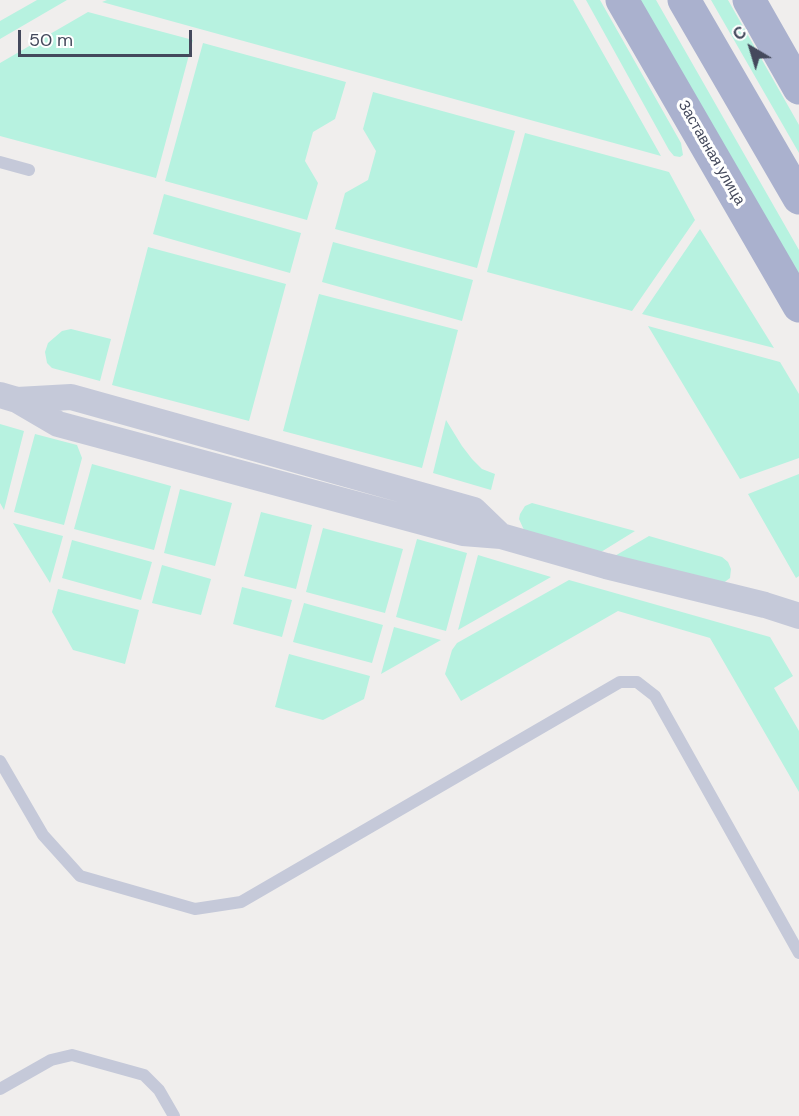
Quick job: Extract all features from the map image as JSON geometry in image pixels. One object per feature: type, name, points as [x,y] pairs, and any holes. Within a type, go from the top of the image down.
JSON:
[{"type":"main road","name":"Заставная улица","points":[[622,0],[799,306]]},
{"type":"main road","points":[[684,0],[799,198]]},
{"type":"main road","points":[[749,0],[799,88]]},
{"type":"street","points":[[9,398],[71,397],[474,510],[501,536],[606,566],[765,605],[799,616]]},
{"type":"lane","points":[[0,162],[29,170]]},
{"type":"lane","points":[[0,761],[43,835],[81,876],[195,909],[241,902],[620,682],[637,682],[656,696],[799,953]]},
{"type":"lane","points":[[0,1089],[51,1060],[72,1055],[144,1075],[159,1090],[174,1116]]},
{"type":"green space","points":[[37,0],[67,0],[0,39],[0,21]]},
{"type":"green space","points":[[107,0],[573,0],[661,156],[102,2]]},
{"type":"green space","points":[[586,0],[600,0],[681,143],[683,155],[680,157],[674,156],[669,150]]},
{"type":"green space","points":[[640,0],[656,0],[799,250],[799,278]]},
{"type":"green space","points":[[711,0],[728,0],[799,125],[799,153]]},
{"type":"green space","points":[[88,12],[193,40],[156,178],[0,136],[0,63]]},
{"type":"green space","points":[[203,43],[346,82],[335,119],[313,132],[305,161],[318,183],[307,220],[165,181]]},
{"type":"green space","points":[[373,92],[515,131],[477,268],[335,229],[345,193],[368,180],[376,151],[363,129]]},
{"type":"green space","points":[[525,133],[669,172],[695,220],[632,311],[487,272]]},
{"type":"green space","points":[[164,194],[301,233],[290,273],[153,234]]},
{"type":"green space","points":[[700,229],[774,348],[642,314]]},
{"type":"green space","points":[[333,242],[473,280],[462,321],[322,282]]},
{"type":"green space","points":[[148,247],[286,284],[249,421],[112,385]]},
{"type":"green space","points":[[319,294],[458,330],[422,468],[283,431]]},
{"type":"green space","points":[[648,326],[780,362],[799,394],[799,458],[740,479]]},
{"type":"green space","points":[[71,329],[111,339],[100,381],[52,368],[47,363],[45,352],[48,343],[62,331]]},
{"type":"green space","points":[[446,420],[472,459],[482,469],[495,474],[491,490],[433,473]]},
{"type":"green space","points":[[0,424],[24,431],[4,510],[0,503]]},
{"type":"green space","points":[[35,434],[77,445],[82,458],[64,525],[14,512]]},
{"type":"green space","points":[[92,464],[171,486],[154,550],[74,529]]},
{"type":"green space","points":[[799,474],[799,576],[796,578],[748,494]]},
{"type":"green space","points":[[180,489],[232,503],[215,566],[164,553]]},
{"type":"green space","points":[[532,503],[635,531],[601,552],[524,530],[519,519],[520,514],[525,506]]},
{"type":"green space","points":[[261,512],[312,525],[296,589],[244,576]]},
{"type":"green space","points":[[13,523],[63,536],[50,583]]},
{"type":"green space","points":[[323,528],[403,549],[385,613],[306,592]]},
{"type":"green space","points":[[649,536],[722,557],[731,569],[730,578],[722,584],[613,557]]},
{"type":"green space","points":[[417,539],[467,553],[446,631],[396,617]]},
{"type":"green space","points":[[72,540],[152,562],[141,600],[62,578]]},
{"type":"green space","points":[[478,555],[551,577],[458,630]]},
{"type":"green space","points":[[162,565],[211,579],[201,615],[152,603]]},
{"type":"green space","points":[[569,580],[770,637],[793,676],[774,688],[799,731],[799,792],[710,638],[618,611],[461,701],[445,674],[452,650],[457,643]]},
{"type":"green space","points":[[242,587],[292,600],[282,637],[233,624]]},
{"type":"green space","points":[[58,589],[139,610],[125,664],[73,650],[52,612]]},
{"type":"green space","points":[[304,603],[383,625],[372,663],[293,642]]},
{"type":"green space","points":[[394,627],[441,640],[381,674]]},
{"type":"green space","points":[[289,654],[370,676],[364,699],[323,720],[275,707]]}]
